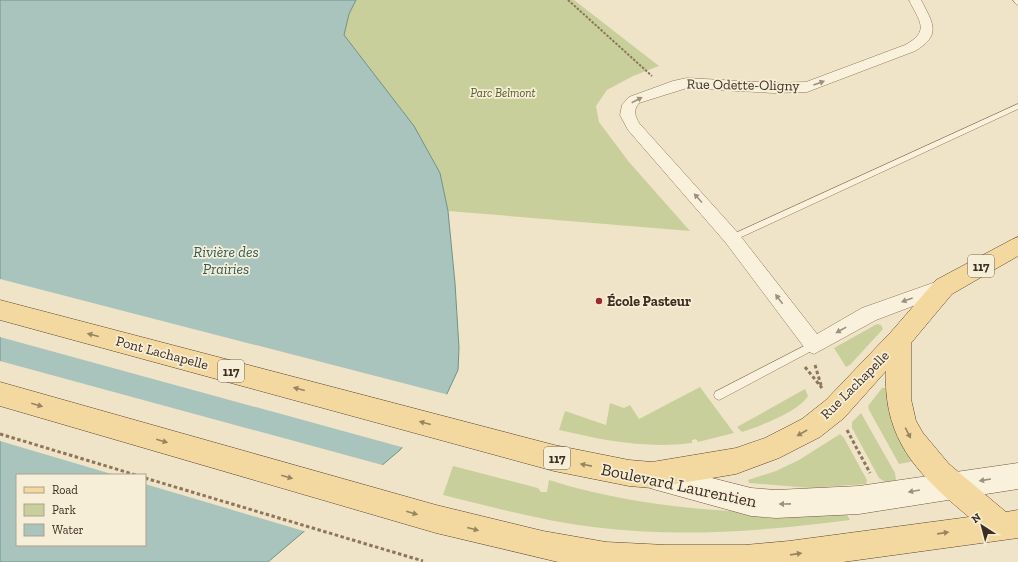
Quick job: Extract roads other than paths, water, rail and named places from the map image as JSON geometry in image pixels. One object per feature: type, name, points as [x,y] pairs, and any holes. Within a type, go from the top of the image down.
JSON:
[{"type":"main road","name":"Rue Lachapelle","points":[[652,475],[736,461],[770,449],[800,434],[835,409],[899,340],[944,287],[1018,246]]},
{"type":"main road","name":"Pont Lachapelle","points":[[0,310],[463,433]]},
{"type":"main road","points":[[899,340],[899,401],[905,428],[918,449],[953,485],[1009,525]]},
{"type":"main road","points":[[0,394],[436,519],[507,537],[580,552],[629,557],[704,560],[745,559],[790,555],[1009,525]]},
{"type":"main road","name":"Boulevard Laurentien","points":[[463,433],[583,464],[652,475]]},
{"type":"street","name":"Rue Odette-Oligny","points":[[814,352],[732,238],[629,120],[627,109],[634,100],[687,83],[788,89],[815,84],[910,48],[924,41],[928,28],[915,0]]},
{"type":"street","name":"Rue Lachapelle","points":[[814,352],[869,314],[944,287]]},
{"type":"street","name":"Boulevard Laurentien","points":[[652,475],[751,502],[776,504],[859,500],[1018,476]]},
{"type":"lane","points":[[732,238],[1018,106]]},
{"type":"lane","points":[[719,395],[814,352]]},
{"type":"water","name":"Rivière des Prairies","points":[[0,0],[356,0],[349,14],[344,35],[414,126],[440,173],[448,211],[455,283],[459,348],[458,370],[445,398],[400,450],[268,562],[0,562]]},
{"type":"place","name":"École Pasteur","points":[[599,301]]},
{"type":"park label","name":"Parc Belmont","points":[[503,93]]}]
